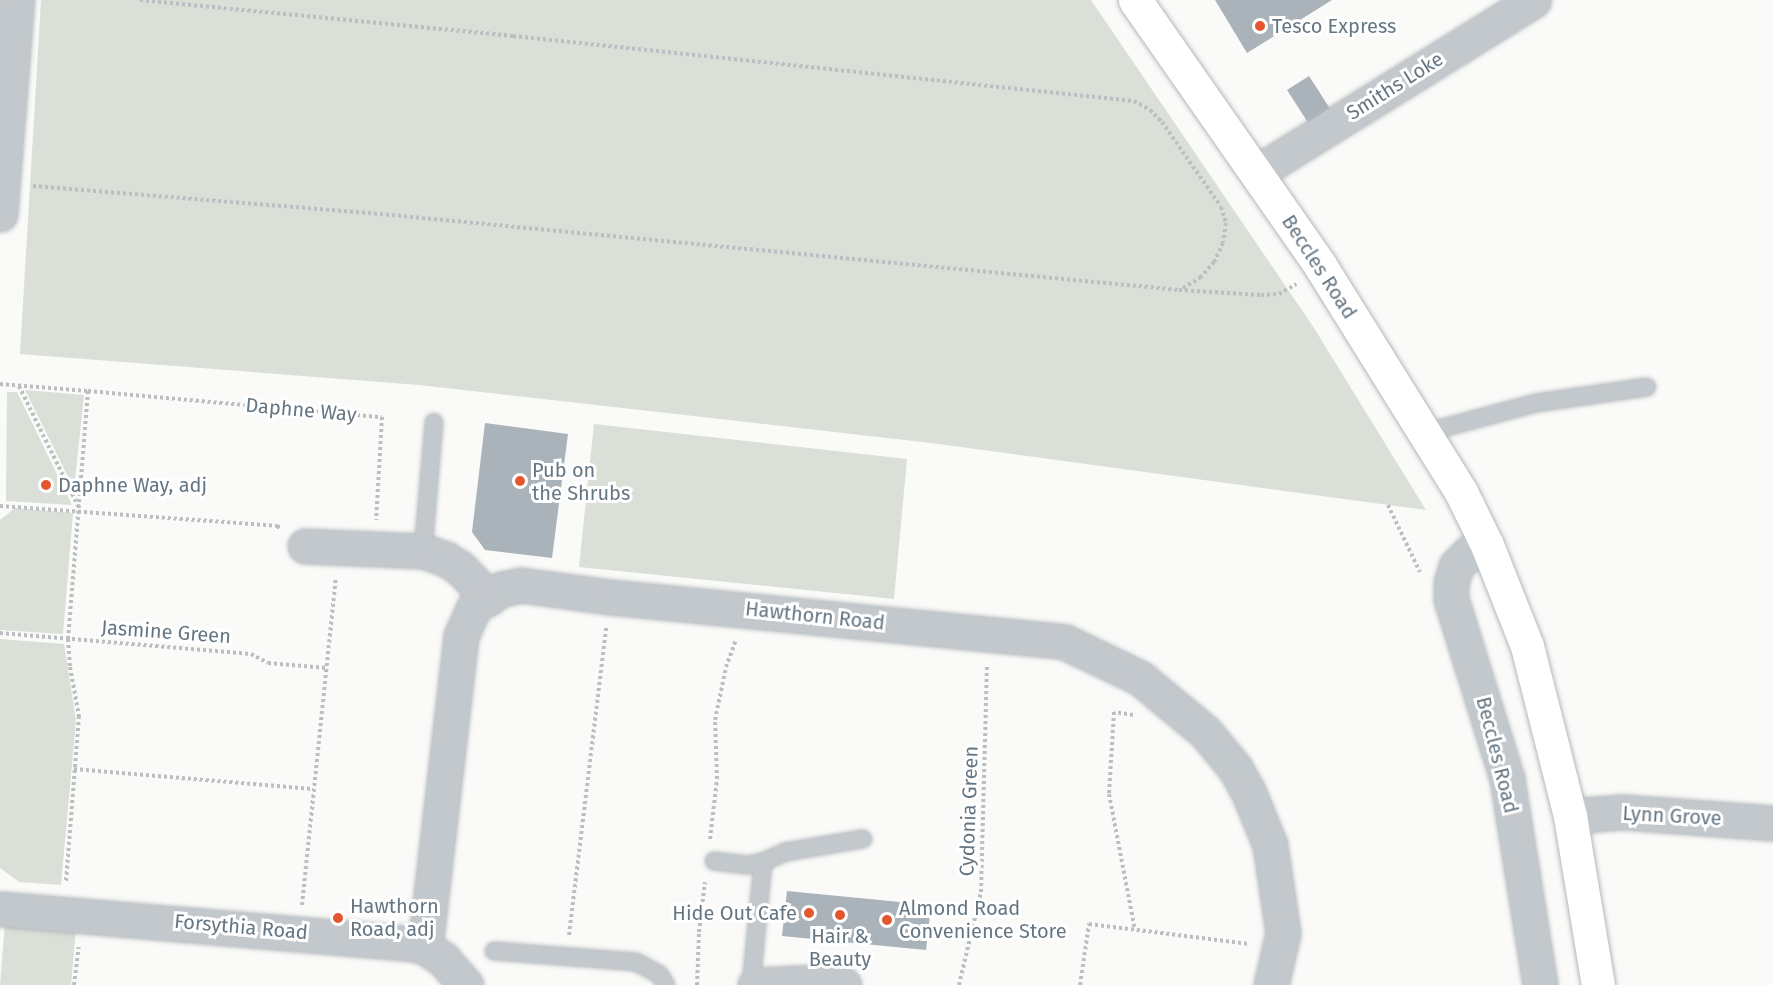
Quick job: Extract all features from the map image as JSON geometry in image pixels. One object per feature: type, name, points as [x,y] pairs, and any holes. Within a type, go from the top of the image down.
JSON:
[{"type":"highway","name":"Beccles Road","points":[[1135,0],[1321,267],[1461,492],[1487,545],[1527,646],[1570,816],[1598,985]]},
{"type":"street","points":[[1,199],[17,0]]},
{"type":"street","name":"Smiths Loke","points":[[1256,173],[1534,0]]},
{"type":"street","name":"Beccles Road","points":[[1487,545],[1469,553],[1456,566],[1451,583],[1451,598],[1507,779],[1540,985]]},
{"type":"street","points":[[305,546],[423,551],[446,559],[460,568],[489,598]]},
{"type":"street","name":"Hawthorn Road","points":[[425,947],[461,636],[474,607],[502,589],[521,585],[610,597],[1065,642],[1140,678],[1173,703],[1220,750],[1235,768],[1248,791],[1270,845],[1283,933],[1271,985]]},
{"type":"street","name":"Lynn Grove","points":[[1570,816],[1623,812],[1773,822]]},
{"type":"street","name":"Forsythia Road","points":[[0,909],[299,932],[425,947]]},
{"type":"street","points":[[425,947],[443,959],[466,985]]},
{"type":"street","points":[[753,985],[820,982],[844,985]]},
{"type":"lane","points":[[1424,433],[1536,403],[1647,387]]},
{"type":"lane","points":[[423,551],[434,422]]},
{"type":"lane","points":[[709,861],[747,865],[763,862],[785,852],[863,839]]},
{"type":"lane","points":[[753,985],[763,862]]},
{"type":"lane","points":[[494,951],[636,962],[659,974],[666,985]]},
{"type":"path","points":[[140,0],[620,46],[1134,101],[1150,110],[1162,122],[1221,207],[1226,223],[1223,243],[1214,262],[1201,277],[1179,290]]},
{"type":"path","points":[[1,199],[380,214],[1261,296],[1279,294],[1321,267]]},
{"type":"path","points":[[0,384],[88,391],[68,639],[70,667],[79,716],[63,913]]},
{"type":"path","points":[[19,385],[78,509]]},
{"type":"path","name":"Daphne Way","points":[[88,391],[382,417],[375,549]]},
{"type":"path","points":[[1388,505],[1419,570]]},
{"type":"path","points":[[0,506],[78,509],[277,526],[305,546]]},
{"type":"path","points":[[299,932],[312,789],[339,549]]},
{"type":"path","points":[[567,957],[610,597]]},
{"type":"path","points":[[697,985],[699,932],[717,779],[715,720],[726,667],[738,633],[751,610]]},
{"type":"path","name":"Jasmine Green","points":[[0,633],[251,654],[268,663],[327,668]]},
{"type":"path","name":"Cydonia Green","points":[[959,985],[981,892],[988,634]]},
{"type":"path","points":[[1135,930],[1109,794],[1114,712],[1158,718],[1173,703]]},
{"type":"path","points":[[74,769],[312,789]]},
{"type":"path","points":[[1080,985],[1089,924],[1280,948]]},
{"type":"shaded area","points":[[41,0],[1091,0],[1314,328],[1426,510],[931,443],[419,385],[20,354]]},
{"type":"shaded area","points":[[25,390],[84,395],[74,489]]},
{"type":"shaded area","points":[[7,392],[17,392],[72,505],[6,501]]},
{"type":"shaded area","points":[[594,424],[907,459],[894,599],[579,567]]},
{"type":"shaded area","points":[[15,508],[73,513],[63,634],[0,630],[0,520]]},
{"type":"shaded area","points":[[0,639],[64,644],[76,720],[61,885],[19,882],[0,868]]},
{"type":"shaded area","points":[[5,923],[76,928],[71,985],[0,985]]},
{"type":"building","name":"Tesco Express","points":[[1215,0],[1332,0],[1247,53]]},
{"type":"building","points":[[1309,76],[1336,118],[1314,132],[1287,90]]},
{"type":"building","name":"Pub on the Shrubs","points":[[485,423],[568,434],[552,558],[485,550],[472,532]]},
{"type":"building","points":[[787,891],[931,905],[926,950],[782,936]]},
{"type":"place","name":"Tesco Express","points":[[1260,26]]},
{"type":"place","name":"Pub on the Shrubs","points":[[520,481]]},
{"type":"place","name":"Daphne Way, adj","points":[[46,485]]},
{"type":"place","name":"Hide Out Cafe","points":[[809,913]]},
{"type":"place","name":"Hair & Beauty","points":[[840,915]]},
{"type":"place","name":"Hawthorn Road, adj","points":[[338,918]]},
{"type":"place","name":"Almond Road Convenience Store","points":[[887,920]]}]
